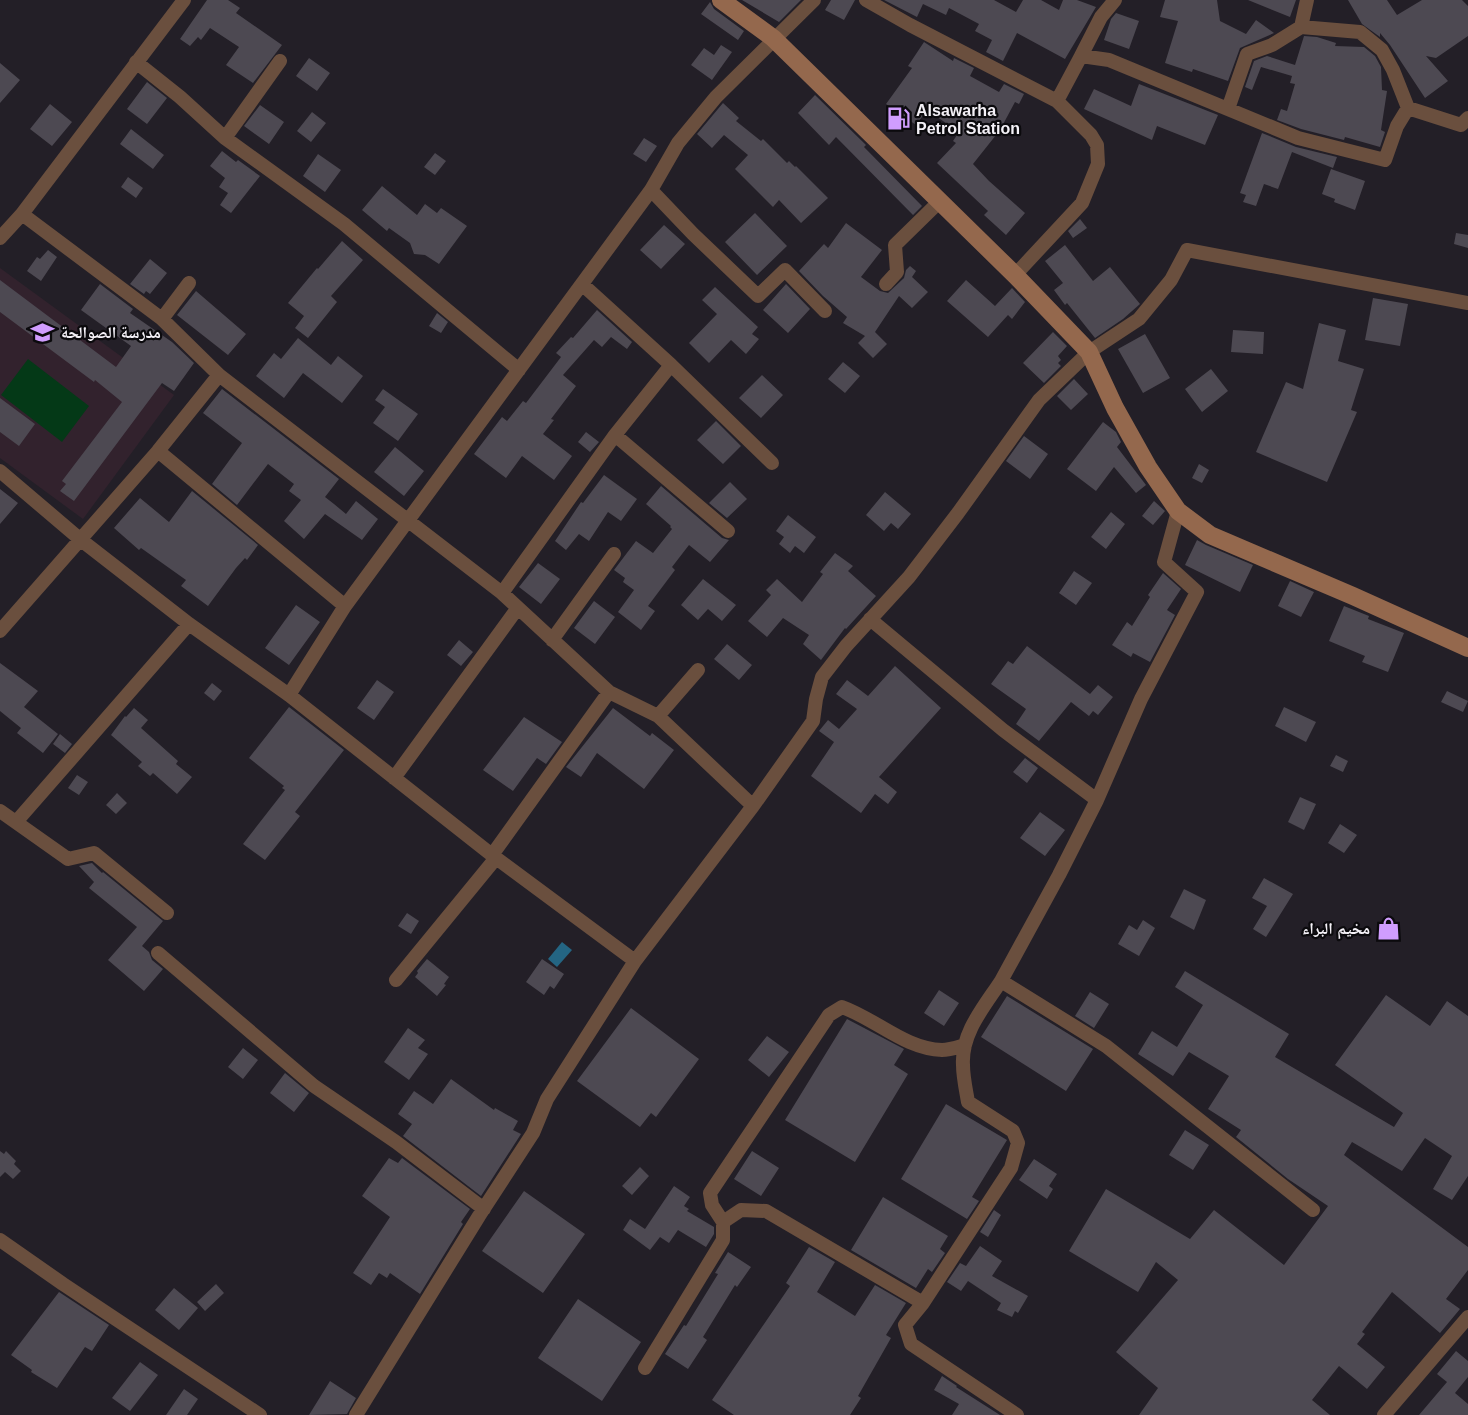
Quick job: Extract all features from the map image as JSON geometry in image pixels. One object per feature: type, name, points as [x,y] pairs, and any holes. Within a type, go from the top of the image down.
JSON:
[{"type":"street","points":[[0,238],[22,214],[184,0]]},
{"type":"street","points":[[722,0],[774,38],[1015,275],[1089,352],[1115,408],[1148,467],[1178,511],[1210,535],[1468,648]]},
{"type":"street","points":[[289,695],[345,606],[583,285],[651,190],[678,143],[716,97],[814,0]]},
{"type":"street","points":[[866,0],[1057,101],[1091,135],[1097,145],[1098,164],[1082,203],[1015,275]]},
{"type":"street","points":[[1057,101],[1101,16],[1115,0]]},
{"type":"street","points":[[1301,27],[1307,0]]},
{"type":"street","points":[[1228,109],[1247,54],[1272,45],[1301,27],[1360,32],[1382,50],[1393,70],[1408,108]]},
{"type":"street","points":[[1080,56],[1108,60],[1298,138],[1385,160],[1397,126],[1408,108]]},
{"type":"street","points":[[136,62],[180,97],[225,138],[344,224],[519,370]]},
{"type":"street","points":[[225,138],[280,62]]},
{"type":"street","points":[[1408,108],[1461,125],[1468,118]]},
{"type":"street","points":[[651,190],[758,296],[785,270],[825,311]]},
{"type":"street","points":[[886,284],[897,273],[895,245],[940,201]]},
{"type":"street","points":[[22,214],[162,319],[219,375],[501,593],[609,692],[658,716],[753,806]]},
{"type":"street","points":[[356,1415],[533,1133],[547,1099],[635,961],[753,806],[813,720],[822,677],[870,619],[909,577],[958,513],[1038,400],[1089,352],[1139,319],[1171,280],[1187,250],[1468,303]]},
{"type":"street","points":[[162,319],[189,284]]},
{"type":"street","points":[[583,285],[671,365],[772,463]]},
{"type":"street","points":[[501,593],[615,435],[671,365]]},
{"type":"street","points":[[0,631],[158,451],[219,375]]},
{"type":"street","points":[[615,435],[728,531]]},
{"type":"street","points":[[158,451],[345,606]]},
{"type":"street","points":[[0,471],[81,540],[189,624],[289,695],[494,857],[635,961]]},
{"type":"street","points":[[1017,1415],[910,1344],[905,1325],[923,1303],[1011,1168],[1018,1143],[1013,1131],[968,1102],[963,1065],[968,1032],[1001,981],[1059,875],[1097,800],[1141,699],[1197,592],[1164,562],[1178,511]]},
{"type":"street","points":[[552,640],[614,554]]},
{"type":"street","points":[[394,778],[517,609]]},
{"type":"street","points":[[870,619],[1003,730],[1097,800]]},
{"type":"street","points":[[16,822],[189,624]]},
{"type":"street","points":[[658,716],[698,670]]},
{"type":"street","points":[[396,980],[494,857],[609,692]]},
{"type":"street","points":[[0,811],[68,860],[94,853],[167,913]]},
{"type":"street","points":[[158,952],[314,1086],[396,1142],[484,1209]]},
{"type":"street","points":[[1001,981],[1106,1046],[1313,1210]]},
{"type":"street","points":[[645,1368],[723,1240],[723,1222],[712,1205],[710,1193],[829,1015],[842,1007],[921,1047],[943,1050],[965,1045]]},
{"type":"street","points":[[723,1222],[741,1210],[766,1211],[923,1303]]},
{"type":"street","points":[[0,1240],[260,1415]]},
{"type":"street","points":[[1384,1415],[1468,1317]]},
{"type":"shaded area","name":"مدرسة الصوالحة","points":[[0,268],[174,395],[83,519],[0,458]]},
{"type":"green space","points":[[28,359],[89,406],[62,442],[1,395]]},
{"type":"water","points":[[562,942],[572,950],[557,967],[548,959]]},
{"type":"building","points":[[207,0],[228,0],[240,8],[236,13],[282,45],[253,83],[226,65],[239,47],[210,28],[201,40],[198,37],[190,46],[180,39]]},
{"type":"building","points":[[742,0],[801,0],[779,22]]},
{"type":"building","points":[[831,0],[855,0],[844,20],[825,10]]},
{"type":"building","points":[[884,0],[994,0],[1016,12],[1023,0],[1041,0],[1059,10],[1063,0],[1077,0],[1096,7],[1065,59],[1017,33],[1003,61],[986,52],[992,40],[975,31],[979,24],[949,8],[946,15],[923,4],[917,17]]},
{"type":"building","points":[[1165,0],[1217,0],[1220,21],[1246,34],[1256,20],[1274,33],[1240,48],[1228,81],[1193,69],[1192,72],[1165,63],[1178,21],[1160,17]]},
{"type":"building","points":[[1248,0],[1296,0],[1290,17]]},
{"type":"building","points":[[1348,0],[1387,0],[1397,15],[1422,0],[1462,0],[1468,6],[1468,36],[1436,58],[1426,56],[1448,81],[1425,98],[1390,45],[1380,33],[1380,37],[1362,24]]},
{"type":"building","points":[[710,2],[714,9],[744,31],[738,40],[701,14]]},
{"type":"building","points":[[1116,13],[1139,21],[1129,49],[1104,40],[1111,19]]},
{"type":"building","points":[[1304,36],[1317,37],[1336,43],[1335,46],[1364,47],[1375,56],[1381,67],[1382,90],[1387,91],[1381,130],[1385,132],[1380,147],[1345,137],[1344,140],[1301,129],[1277,120],[1281,109],[1287,111],[1295,84],[1290,83],[1292,76],[1261,67],[1252,90],[1245,87],[1254,61],[1267,56],[1295,65]]},
{"type":"building","points":[[924,42],[953,61],[954,58],[974,68],[970,76],[999,92],[1004,84],[1024,94],[1019,104],[1015,102],[1000,130],[973,164],[1025,213],[1006,235],[984,215],[988,211],[937,163],[956,143],[953,141],[959,132],[927,110],[916,125],[886,104],[912,68],[908,66]]},
{"type":"building","points":[[721,45],[732,52],[712,80],[691,65],[704,48],[714,55]]},
{"type":"building","points":[[309,58],[330,73],[317,91],[296,76]]},
{"type":"building","points":[[0,63],[20,80],[0,103]]},
{"type":"building","points":[[147,82],[167,98],[147,124],[127,109]]},
{"type":"building","points":[[1139,84],[1218,115],[1205,145],[1157,126],[1152,140],[1084,109],[1094,89],[1131,106]]},
{"type":"building","points":[[815,95],[866,145],[864,147],[922,206],[913,215],[836,137],[829,145],[798,113]]},
{"type":"building","points":[[723,103],[739,118],[736,121],[761,141],[763,139],[787,163],[789,161],[796,166],[828,198],[801,223],[779,200],[773,207],[735,169],[748,155],[724,135],[712,148],[697,134]]},
{"type":"building","points":[[50,104],[72,122],[52,146],[30,129]]},
{"type":"building","points":[[260,105],[284,122],[269,144],[244,126]]},
{"type":"building","points":[[312,112],[326,123],[311,142],[297,131]]},
{"type":"building","points":[[131,129],[164,155],[153,169],[120,144]]},
{"type":"building","points":[[1262,133],[1296,147],[1337,157],[1333,168],[1292,152],[1278,189],[1264,184],[1256,206],[1243,202],[1246,195],[1240,193]]},
{"type":"building","points":[[644,138],[657,146],[646,162],[633,154]]},
{"type":"building","points":[[222,151],[260,176],[231,213],[220,205],[228,193],[219,187],[225,178],[210,166]]},
{"type":"building","points":[[435,153],[446,161],[435,175],[424,167]]},
{"type":"building","points":[[318,154],[341,170],[325,192],[303,176]]},
{"type":"building","points":[[1331,169],[1365,181],[1355,210],[1334,202],[1335,199],[1322,194]]},
{"type":"building","points":[[128,177],[143,188],[136,198],[121,187]]},
{"type":"building","points":[[382,186],[417,215],[425,204],[437,213],[441,208],[467,226],[439,264],[425,255],[414,254],[410,243],[389,228],[387,231],[362,210]]},
{"type":"building","points":[[755,213],[787,246],[757,275],[725,242]]},
{"type":"building","points":[[1080,219],[1087,228],[1073,238],[1068,231]]},
{"type":"building","points":[[846,223],[882,250],[861,277],[880,291],[888,293],[904,278],[910,266],[916,271],[912,277],[928,292],[912,308],[899,296],[875,332],[887,344],[873,358],[858,343],[865,336],[843,323],[847,317],[799,271],[824,244],[828,248]]},
{"type":"building","points":[[664,225],[685,244],[661,269],[640,250]]},
{"type":"building","points":[[1456,233],[1468,235],[1468,248],[1454,244]]},
{"type":"building","points":[[342,241],[363,260],[331,296],[337,302],[308,338],[295,328],[304,316],[288,303]]},
{"type":"building","points":[[1065,245],[1093,281],[1110,267],[1140,304],[1095,338],[1054,290],[1063,283],[1045,261]]},
{"type":"building","points":[[48,250],[57,257],[41,281],[27,271],[37,257],[40,259]]},
{"type":"building","points":[[150,259],[167,273],[150,294],[146,291],[144,294],[130,284]]},
{"type":"building","points":[[0,280],[116,367],[131,346],[81,310],[100,284],[133,309],[130,313],[172,342],[194,363],[174,391],[162,383],[74,501],[60,491],[66,484],[62,481],[122,402],[0,312]]},
{"type":"building","points":[[966,280],[995,306],[1012,288],[1025,302],[1012,319],[1008,315],[988,337],[947,301]]},
{"type":"building","points":[[786,284],[810,309],[788,333],[763,310]]},
{"type":"building","points":[[715,287],[758,327],[752,334],[759,339],[746,354],[731,340],[709,363],[689,343],[717,314],[702,300]]},
{"type":"building","points":[[196,291],[246,334],[228,355],[177,315]]},
{"type":"building","points":[[1373,298],[1408,304],[1400,346],[1365,340]]},
{"type":"building","points":[[597,310],[632,342],[627,349],[611,337],[602,347],[594,340],[563,375],[576,386],[551,419],[554,420],[543,434],[572,456],[554,480],[522,456],[506,478],[474,454],[502,417],[507,421],[523,401],[526,403],[561,357],[556,353],[571,337],[573,338]]},
{"type":"building","points":[[437,313],[448,322],[441,333],[429,326]]},
{"type":"building","points":[[1319,323],[1346,330],[1338,361],[1364,369],[1351,410],[1357,412],[1327,482],[1256,452],[1286,382],[1303,389]]},
{"type":"building","points":[[1233,330],[1264,332],[1263,354],[1231,352]]},
{"type":"building","points":[[1053,332],[1067,346],[1058,356],[1061,360],[1058,363],[1061,366],[1044,383],[1023,363]]},
{"type":"building","points":[[1145,334],[1170,378],[1143,393],[1118,349]]},
{"type":"building","points":[[298,338],[331,365],[338,356],[363,376],[342,403],[303,373],[284,398],[256,376],[274,353],[281,359]]},
{"type":"building","points":[[843,362],[860,376],[845,393],[828,379]]},
{"type":"building","points":[[1211,369],[1228,391],[1202,412],[1185,389]]},
{"type":"building","points":[[762,375],[783,395],[761,418],[739,398]]},
{"type":"building","points":[[1074,379],[1088,394],[1071,410],[1057,396]]},
{"type":"building","points":[[222,389],[339,479],[325,497],[346,514],[356,501],[378,519],[362,540],[325,514],[304,539],[284,521],[301,500],[289,491],[294,484],[268,464],[237,505],[212,484],[242,443],[203,413]]},
{"type":"building","points":[[383,389],[418,414],[398,441],[373,423],[385,407],[375,400]]},
{"type":"building","points":[[0,398],[35,424],[19,446],[0,432]]},
{"type":"building","points":[[716,421],[741,446],[723,464],[697,440]]},
{"type":"building","points":[[1103,422],[1116,432],[1121,442],[1117,447],[1146,485],[1136,493],[1114,467],[1096,491],[1067,469]]},
{"type":"building","points":[[586,432],[599,442],[590,452],[578,442]]},
{"type":"building","points":[[1024,436],[1048,454],[1030,479],[1006,461]]},
{"type":"building","points":[[395,447],[424,471],[404,496],[374,472]]},
{"type":"building","points":[[1199,464],[1209,470],[1202,483],[1192,478]]},
{"type":"building","points":[[604,475],[637,499],[621,521],[608,512],[589,541],[579,534],[566,550],[555,541],[581,502],[583,503]]},
{"type":"building","points":[[730,482],[747,499],[727,518],[709,503]]},
{"type":"building","points":[[661,486],[722,538],[729,540],[710,562],[689,545],[672,567],[675,570],[648,606],[655,611],[641,630],[618,612],[634,590],[623,582],[625,578],[614,570],[636,541],[653,553],[672,529],[646,504]]},
{"type":"building","points":[[0,489],[18,503],[0,524]]},
{"type":"building","points":[[192,491],[258,545],[247,560],[245,558],[236,568],[208,606],[181,586],[186,580],[141,548],[139,550],[114,528],[140,498],[169,522]]},
{"type":"building","points":[[885,492],[911,514],[898,529],[891,523],[884,531],[866,515]]},
{"type":"building","points":[[1154,501],[1165,511],[1153,525],[1142,516]]},
{"type":"building","points":[[1111,512],[1125,524],[1106,549],[1091,537]]},
{"type":"building","points":[[788,515],[816,537],[804,553],[795,546],[790,553],[779,544],[784,537],[776,531]]},
{"type":"building","points":[[1197,540],[1253,565],[1240,592],[1185,565]]},
{"type":"building","points":[[835,553],[853,566],[848,571],[876,596],[845,628],[821,660],[803,644],[809,635],[783,618],[767,637],[748,621],[771,595],[766,590],[777,579],[802,602],[823,574],[820,572]]},
{"type":"building","points":[[538,563],[560,579],[541,604],[519,587]]},
{"type":"building","points":[[1074,571],[1092,583],[1076,605],[1059,593]]},
{"type":"building","points":[[1163,573],[1181,589],[1167,610],[1175,615],[1150,662],[1133,653],[1131,657],[1112,645],[1127,622],[1132,626],[1150,597],[1148,595]]},
{"type":"building","points":[[703,579],[736,605],[722,621],[708,609],[698,620],[681,605]]},
{"type":"building","points":[[1290,581],[1314,592],[1301,617],[1278,606]]},
{"type":"building","points":[[594,601],[615,617],[595,644],[574,628]]},
{"type":"building","points":[[296,605],[320,622],[289,665],[265,648]]},
{"type":"building","points":[[1344,606],[1369,616],[1368,619],[1404,633],[1388,672],[1362,662],[1365,656],[1329,641]]},
{"type":"building","points":[[459,640],[473,652],[461,666],[447,655]]},
{"type":"building","points":[[727,644],[752,665],[739,680],[714,659]]},
{"type":"building","points":[[1027,646],[1090,694],[1098,685],[1113,697],[1098,715],[1093,711],[1089,716],[1071,702],[1039,741],[1016,724],[1026,709],[991,684],[1008,661],[1013,664]]},
{"type":"building","points":[[0,663],[38,691],[24,707],[58,734],[43,753],[17,733],[21,728],[0,711]]},
{"type":"building","points":[[895,666],[941,708],[879,777],[897,792],[888,804],[875,794],[861,813],[811,776],[834,742],[819,731],[828,720],[839,729],[857,709],[836,694],[847,680],[868,696]]},
{"type":"building","points":[[377,680],[394,692],[374,720],[357,708]]},
{"type":"building","points":[[212,683],[222,691],[214,701],[204,693]]},
{"type":"building","points":[[1447,691],[1468,701],[1463,712],[1441,702]]},
{"type":"building","points":[[289,707],[344,750],[295,812],[300,816],[265,860],[243,844],[285,790],[282,788],[284,786],[249,758]]},
{"type":"building","points":[[1284,707],[1316,722],[1306,742],[1275,726]]},
{"type":"building","points":[[134,708],[148,720],[141,728],[178,761],[176,764],[192,777],[177,794],[153,773],[150,776],[138,766],[142,762],[111,735]]},
{"type":"building","points":[[613,708],[650,736],[652,733],[674,750],[644,789],[597,753],[581,777],[566,767]]},
{"type":"building","points":[[524,717],[562,742],[546,764],[537,758],[513,791],[483,770]]},
{"type":"building","points":[[60,734],[72,744],[65,753],[53,744]]},
{"type":"building","points":[[1336,755],[1348,761],[1343,772],[1330,766]]},
{"type":"building","points":[[1025,758],[1038,768],[1027,783],[1013,772]]},
{"type":"building","points":[[77,775],[88,782],[79,795],[68,788]]},
{"type":"building","points":[[117,793],[127,803],[116,814],[106,805]]},
{"type":"building","points":[[1300,797],[1316,804],[1304,830],[1288,822]]},
{"type":"building","points":[[1040,812],[1065,830],[1045,856],[1020,838]]},
{"type":"building","points":[[1340,824],[1357,835],[1344,853],[1328,843]]},
{"type":"building","points":[[92,863],[163,921],[142,946],[149,952],[152,960],[163,969],[144,991],[108,960],[137,927],[89,888],[94,882],[79,866]]},
{"type":"building","points":[[1264,878],[1293,894],[1266,937],[1253,929],[1267,906],[1252,898]]},
{"type":"building","points":[[1184,889],[1206,900],[1194,930],[1170,917]]},
{"type":"building","points":[[407,913],[419,921],[411,934],[398,926]]},
{"type":"building","points":[[1143,920],[1155,928],[1139,956],[1118,944],[1129,925],[1137,930]]},
{"type":"building","points":[[427,959],[449,977],[437,996],[415,977]]},
{"type":"building","points":[[542,959],[564,974],[554,989],[550,986],[544,995],[526,982]]},
{"type":"building","points":[[1185,971],[1289,1034],[1275,1057],[1394,1127],[1403,1113],[1335,1065],[1386,995],[1430,1026],[1447,1001],[1468,1016],[1468,1176],[1452,1200],[1433,1189],[1452,1156],[1425,1138],[1402,1171],[1352,1142],[1344,1155],[1468,1247],[1468,1270],[1446,1299],[1460,1309],[1440,1333],[1392,1292],[1362,1332],[1365,1334],[1357,1344],[1385,1367],[1367,1389],[1339,1366],[1312,1400],[1330,1415],[1139,1415],[1158,1388],[1116,1352],[1178,1280],[1156,1262],[1138,1292],[1069,1251],[1106,1189],[1190,1239],[1214,1210],[1284,1265],[1328,1206],[1288,1179],[1236,1137],[1241,1130],[1208,1109],[1229,1076],[1189,1052],[1173,1076],[1138,1054],[1152,1031],[1177,1047],[1203,1005],[1175,987]]},
{"type":"building","points":[[939,990],[959,1003],[944,1026],[924,1013]]},
{"type":"building","points":[[1090,992],[1109,1004],[1094,1028],[1075,1016]]},
{"type":"building","points":[[1007,996],[1093,1049],[1066,1091],[981,1037]]},
{"type":"building","points":[[631,1008],[699,1059],[656,1117],[651,1113],[640,1127],[577,1081]]},
{"type":"building","points":[[847,1019],[904,1049],[894,1065],[908,1074],[855,1162],[785,1120]]},
{"type":"building","points":[[408,1028],[425,1040],[418,1048],[428,1054],[409,1080],[384,1062]]},
{"type":"building","points":[[767,1036],[789,1052],[769,1077],[748,1060]]},
{"type":"building","points":[[243,1048],[258,1060],[243,1079],[228,1067]]},
{"type":"building","points":[[285,1073],[309,1093],[294,1112],[270,1093]]},
{"type":"building","points":[[451,1079],[494,1110],[495,1108],[518,1121],[513,1130],[521,1134],[481,1196],[403,1136],[412,1124],[398,1114],[414,1091],[433,1104]]},
{"type":"building","points":[[946,1104],[1007,1140],[972,1197],[979,1201],[967,1219],[901,1179]]},
{"type":"building","points":[[1185,1130],[1209,1145],[1193,1170],[1169,1155]]},
{"type":"building","points":[[0,1151],[4,1154],[6,1151],[16,1161],[14,1164],[21,1171],[13,1179],[5,1172],[0,1177]]},
{"type":"building","points":[[752,1151],[779,1168],[761,1196],[734,1179]]},
{"type":"building","points":[[389,1158],[398,1163],[402,1158],[470,1209],[420,1294],[390,1273],[387,1278],[379,1273],[371,1285],[353,1273],[390,1217],[362,1196]]},
{"type":"building","points":[[1034,1159],[1057,1174],[1049,1186],[1053,1189],[1047,1199],[1019,1180]]},
{"type":"building","points":[[640,1167],[649,1176],[632,1195],[622,1186]]},
{"type":"building","points":[[674,1186],[690,1197],[684,1206],[689,1209],[687,1211],[714,1227],[714,1234],[706,1247],[678,1230],[669,1243],[660,1237],[650,1250],[623,1230],[630,1219],[645,1229]]},
{"type":"building","points":[[524,1191],[585,1234],[543,1293],[482,1251]]},
{"type":"building","points":[[883,1197],[948,1236],[940,1249],[945,1253],[932,1272],[928,1269],[916,1288],[851,1250]]},
{"type":"building","points":[[994,1210],[1001,1215],[988,1237],[980,1232]]},
{"type":"building","points":[[980,1246],[1002,1261],[992,1276],[1028,1296],[1018,1313],[1015,1311],[1012,1317],[997,1310],[1001,1303],[968,1281],[961,1291],[947,1282],[960,1263],[966,1266]]},
{"type":"building","points":[[809,1247],[835,1262],[817,1292],[855,1316],[875,1285],[906,1303],[886,1335],[891,1338],[858,1396],[861,1398],[850,1415],[734,1415],[712,1400],[790,1286],[786,1283]]},
{"type":"building","points":[[728,1252],[751,1267],[737,1287],[735,1285],[703,1337],[707,1340],[688,1369],[665,1354],[684,1325],[686,1326],[718,1274],[715,1273]]},
{"type":"building","points":[[216,1284],[224,1293],[205,1311],[197,1302]]},
{"type":"building","points":[[174,1288],[198,1308],[179,1330],[155,1310]]},
{"type":"building","points":[[59,1292],[109,1325],[92,1351],[85,1347],[57,1388],[31,1372],[32,1370],[11,1355]]},
{"type":"building","points":[[578,1299],[641,1342],[602,1401],[538,1358]]},
{"type":"building","points":[[1456,1351],[1468,1361],[1468,1377],[1455,1393],[1468,1404],[1468,1415],[1419,1415],[1447,1382],[1437,1374]]},
{"type":"building","points":[[140,1362],[158,1375],[130,1411],[112,1398]]},
{"type":"building","points":[[942,1376],[1000,1415],[952,1415],[959,1404],[934,1390]]},
{"type":"building","points":[[330,1381],[356,1398],[347,1414],[309,1415]]},
{"type":"building","points":[[184,1389],[198,1399],[187,1415],[166,1415]]},
{"type":"place","name":"Alsawarha Petrol Station","points":[[898,119]]},
{"type":"place","name":"مدرسة الصوالحة","points":[[43,332]]},
{"type":"place","name":"مخيم البراء","points":[[1388,928]]}]
